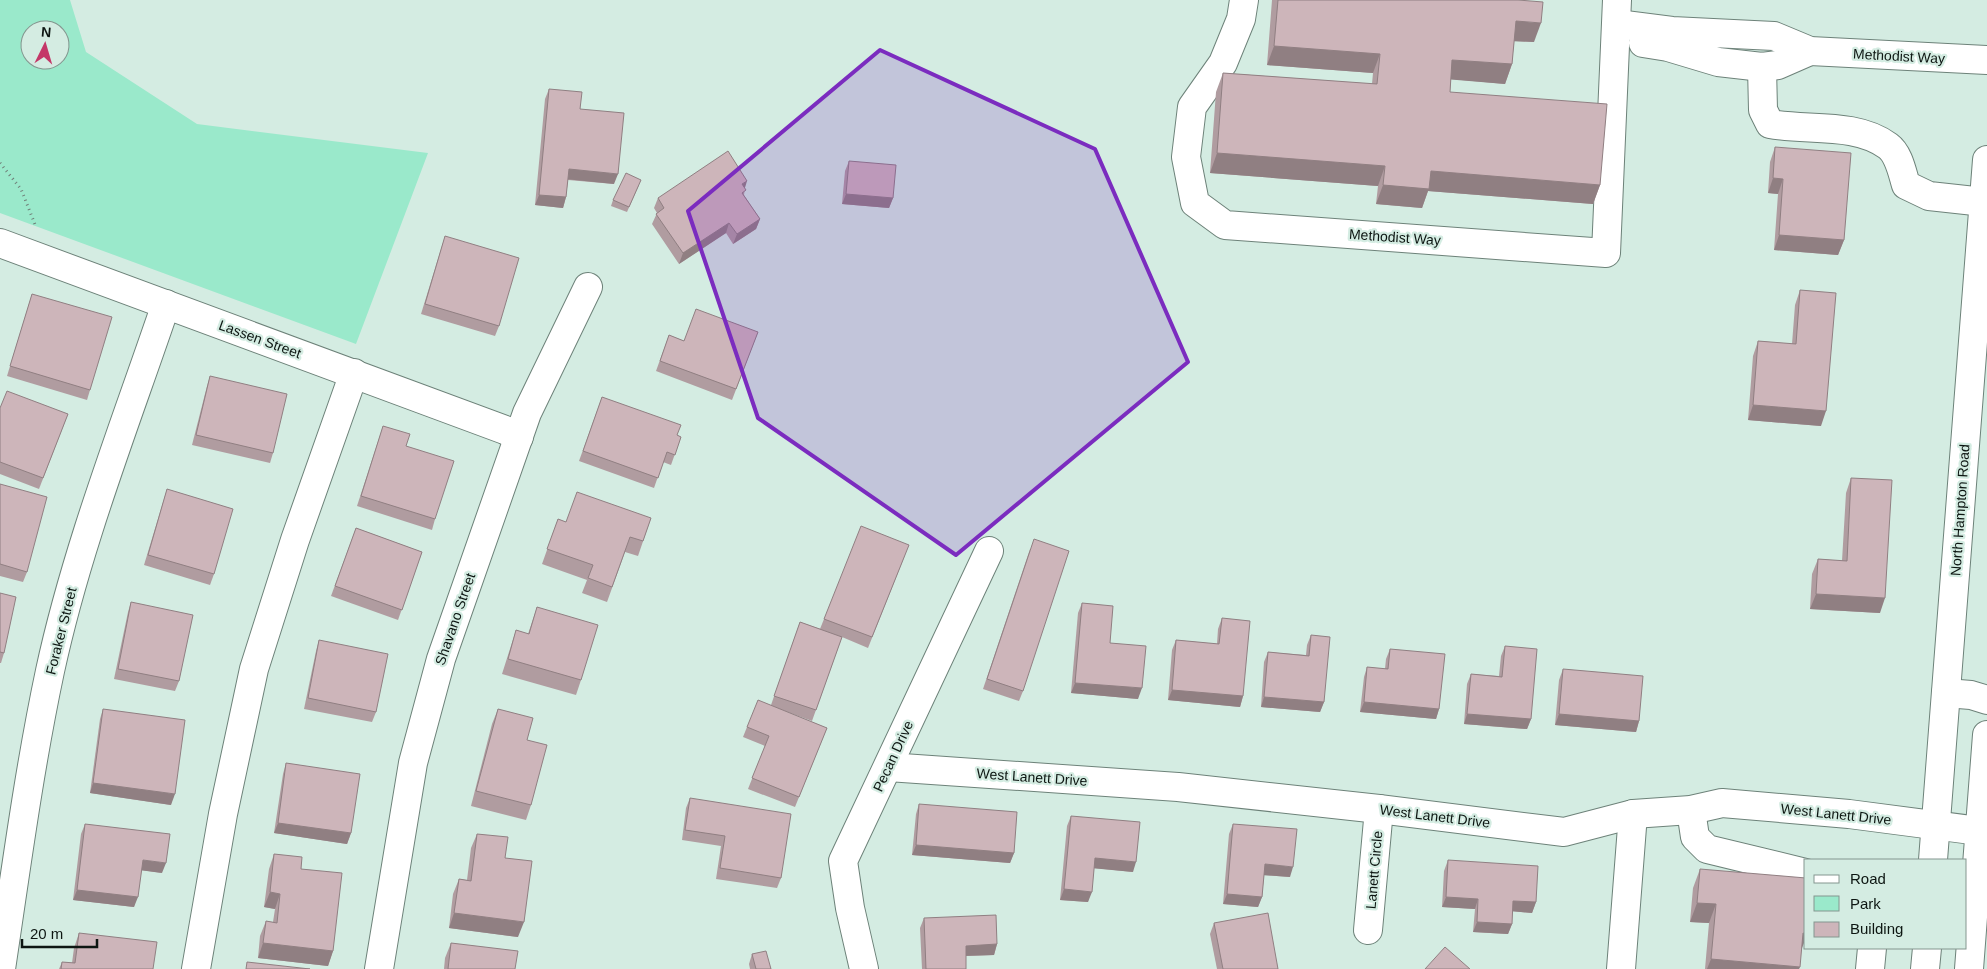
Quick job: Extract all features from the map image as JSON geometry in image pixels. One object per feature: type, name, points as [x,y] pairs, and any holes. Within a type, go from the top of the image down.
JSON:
[{"type":"street","name":"Methodist Way","points":[[1244,0],[1241,19],[1223,63],[1192,107],[1186,158],[1195,203],[1226,225],[1606,253],[1616,21]]},
{"type":"street","name":"Methodist Way","points":[[1616,21],[1672,30],[1774,36],[1810,52],[1987,60]]},
{"type":"street","name":"Methodist Way","points":[[1616,21],[1668,47],[1718,62],[1762,67],[1778,66],[1810,52]]},
{"type":"street","points":[[1762,67],[1763,110],[1770,124],[1844,130],[1868,137],[1889,147],[1900,164],[1906,185],[1929,196],[1984,202]]},
{"type":"street","name":"North Hampton Road","points":[[1933,859],[1987,160]]},
{"type":"street","name":"Lassen Street","points":[[0,243],[354,373],[505,430],[518,437]]},
{"type":"street","name":"Shavano Street","points":[[379,969],[413,763],[441,659],[527,413],[588,287]]},
{"type":"street","name":"Foraker Street","points":[[1,969],[4,921],[50,670],[79,558],[166,304]]},
{"type":"street","points":[[196,969],[223,814],[254,669],[295,540],[354,373]]},
{"type":"street","name":"Pecan Drive","points":[[864,969],[850,908],[843,861],[989,551]]},
{"type":"street","points":[[1946,693],[1971,695],[1987,700]]},
{"type":"street","points":[[1969,969],[1975,944],[1983,831],[1987,734]]},
{"type":"street","name":"West Lanett Drive","points":[[888,767],[1178,787],[1564,832],[1633,814],[1692,810],[1722,803],[1849,814],[1983,831]]},
{"type":"street","name":"Lanett Circle","points":[[1368,930],[1379,809]]},
{"type":"street","points":[[1692,810],[1696,837],[1707,849],[1804,873]]},
{"type":"street","points":[[1622,969],[1633,814]]},
{"type":"street","points":[[1870,969],[1872,949]]},
{"type":"street","points":[[1925,969],[1926,949]]},
{"type":"path","points":[[0,163],[20,189],[34,225],[40,230]]},
{"type":"highlighted area","points":[[880,50],[1095,149],[1188,362],[956,555],[758,418],[688,211]]},
{"type":"green space","points":[[0,0],[70,0],[86,52],[197,124],[428,153],[356,344],[0,213]]},
{"type":"building","points":[[1278,0],[1518,0],[1543,2],[1541,23],[1516,21],[1512,64],[1452,60],[1450,92],[1607,104],[1600,185],[1431,171],[1429,189],[1383,185],[1385,166],[1217,153],[1223,73],[1377,84],[1380,54],[1274,46]]},
{"type":"building","points":[[549,89],[582,92],[580,109],[624,113],[618,174],[569,169],[566,197],[539,195]]},
{"type":"building","points":[[1775,147],[1851,153],[1844,240],[1779,235],[1783,179],[1773,178]]},
{"type":"building","points":[[728,151],[747,181],[742,184],[746,190],[742,193],[760,219],[737,234],[729,223],[683,253],[656,214],[664,208],[658,198]]},
{"type":"building","points":[[849,161],[896,165],[893,198],[846,194]]},
{"type":"building","points":[[626,173],[641,180],[629,207],[613,200]]},
{"type":"building","points":[[445,236],[519,258],[499,326],[425,304]]},
{"type":"building","points":[[1800,290],[1836,293],[1826,411],[1753,405],[1758,341],[1796,344]]},
{"type":"building","points":[[32,294],[112,317],[90,390],[10,366]]},
{"type":"building","points":[[696,309],[758,332],[736,389],[660,361],[669,335],[684,341]]},
{"type":"building","points":[[210,376],[287,394],[273,453],[196,435]]},
{"type":"building","points":[[7,391],[68,414],[43,478],[0,462],[0,408]]},
{"type":"building","points":[[602,397],[681,425],[677,435],[681,437],[675,455],[667,452],[658,478],[583,451]]},
{"type":"building","points":[[383,426],[410,434],[406,446],[454,461],[435,519],[361,496]]},
{"type":"building","points":[[1851,478],[1892,480],[1885,598],[1816,594],[1818,559],[1847,561]]},
{"type":"building","points":[[0,484],[47,497],[27,572],[0,564]]},
{"type":"building","points":[[167,489],[233,509],[214,574],[148,555]]},
{"type":"building","points":[[577,492],[651,518],[643,541],[630,537],[612,587],[588,578],[593,565],[547,549],[558,519],[566,522]]},
{"type":"building","points":[[861,526],[909,545],[872,637],[824,619]]},
{"type":"building","points":[[356,528],[422,552],[402,610],[335,586]]},
{"type":"building","points":[[1034,539],[1069,551],[1023,691],[987,679]]},
{"type":"building","points":[[0,593],[16,597],[4,653],[0,652]]},
{"type":"building","points":[[131,602],[193,615],[179,681],[118,669]]},
{"type":"building","points":[[1082,603],[1113,606],[1110,643],[1146,646],[1142,688],[1075,683]]},
{"type":"building","points":[[537,607],[598,625],[581,680],[508,659],[516,630],[529,634]]},
{"type":"building","points":[[1222,618],[1250,621],[1243,696],[1172,690],[1176,640],[1219,644]]},
{"type":"building","points":[[800,622],[842,637],[816,710],[774,696]]},
{"type":"building","points":[[1311,635],[1330,637],[1324,702],[1264,697],[1268,652],[1309,656]]},
{"type":"building","points":[[319,640],[388,654],[376,712],[308,698]]},
{"type":"building","points":[[1505,646],[1537,649],[1531,719],[1467,714],[1471,674],[1502,677]]},
{"type":"building","points":[[1390,649],[1445,654],[1439,709],[1364,702],[1367,667],[1388,669]]},
{"type":"building","points":[[1563,669],[1643,676],[1639,721],[1559,714]]},
{"type":"building","points":[[758,700],[827,728],[799,797],[752,778],[769,736],[747,727]]},
{"type":"building","points":[[103,709],[185,720],[175,794],[93,783]]},
{"type":"building","points":[[498,709],[533,718],[527,740],[547,745],[531,805],[476,791]]},
{"type":"building","points":[[286,763],[360,774],[351,833],[278,823]]},
{"type":"building","points":[[690,798],[791,814],[781,878],[720,868],[725,836],[685,830]]},
{"type":"building","points":[[919,804],[1017,812],[1014,853],[916,845]]},
{"type":"building","points":[[1071,816],[1140,822],[1136,862],[1095,858],[1092,892],[1064,889]]},
{"type":"building","points":[[85,824],[170,834],[166,863],[143,860],[138,897],[77,890]]},
{"type":"building","points":[[1233,824],[1297,829],[1293,867],[1265,864],[1262,897],[1227,894]]},
{"type":"building","points":[[477,834],[508,837],[505,858],[532,861],[524,922],[454,913],[459,879],[471,881]]},
{"type":"building","points":[[274,854],[302,857],[301,869],[342,873],[333,951],[263,943],[266,921],[277,923],[280,894],[270,892]]},
{"type":"building","points":[[1448,860],[1538,866],[1536,902],[1513,901],[1512,924],[1477,922],[1478,899],[1446,897]]},
{"type":"building","points":[[1700,869],[1804,878],[1804,933],[1800,967],[1711,959],[1716,904],[1697,903]]},
{"type":"building","points":[[1268,913],[1278,969],[1223,969],[1214,923]]},
{"type":"building","points":[[996,915],[997,944],[966,946],[966,969],[926,969],[924,918]]},
{"type":"building","points":[[79,933],[157,942],[153,969],[61,969],[62,962],[75,963]]},
{"type":"building","points":[[451,943],[518,951],[515,969],[448,969]]},
{"type":"building","points":[[1445,947],[1470,969],[1425,969]]},
{"type":"building","points":[[766,951],[771,969],[756,969],[752,954]]},
{"type":"building","points":[[247,962],[310,969],[246,969]]}]
